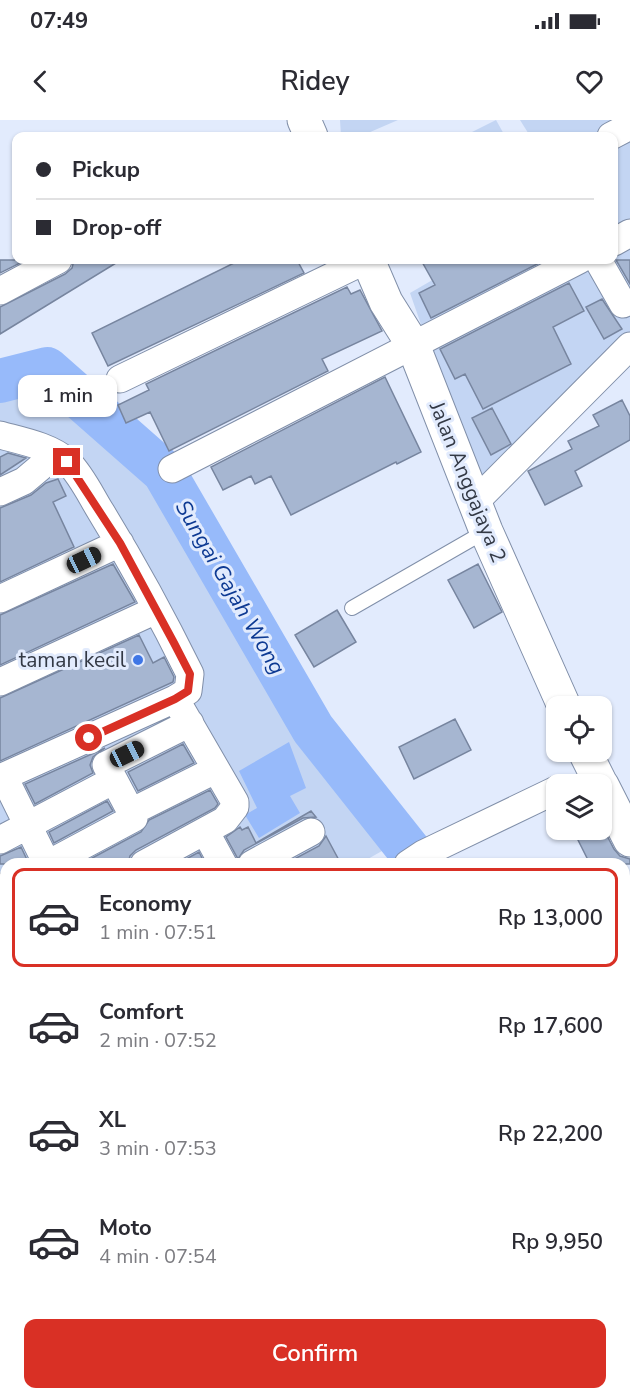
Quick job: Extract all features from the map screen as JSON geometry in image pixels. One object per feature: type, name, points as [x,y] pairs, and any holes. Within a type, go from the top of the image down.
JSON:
[{"type":"street","points":[[0,291],[51,264]]},
{"type":"street","points":[[120,379],[359,264]]},
{"type":"street","name":"Jalan Anggajaya 2","points":[[369,264],[386,302],[413,345],[480,517],[560,696]]},
{"type":"street","points":[[172,469],[571,264]]},
{"type":"street","points":[[600,264],[623,304]]},
{"type":"street","points":[[480,517],[630,346]]},
{"type":"street","points":[[0,435],[56,454],[67,462],[78,475],[120,543],[190,674],[188,691],[175,699],[2,777],[45,858]]},
{"type":"street","points":[[0,492],[24,481],[56,454]]},
{"type":"street","points":[[0,599],[120,543]]},
{"type":"street","points":[[0,682],[156,610]]},
{"type":"street","points":[[156,858],[229,817],[235,807],[235,802],[175,699]]},
{"type":"street","points":[[149,858],[133,815],[106,765],[190,723]]},
{"type":"street","points":[[58,858],[215,770]]},
{"type":"street","points":[[0,840],[114,780]]},
{"type":"street","points":[[418,858],[546,795]]},
{"type":"street","points":[[612,811],[630,840]]},
{"type":"street","points":[[205,831],[220,858]]},
{"type":"street","points":[[263,858],[311,832]]},
{"type":"lane","points":[[352,608],[480,517]]},
{"type":"shaded area","points":[[340,120],[398,120],[370,132],[341,132]]},
{"type":"shaded area","points":[[496,120],[503,132],[472,132]]},
{"type":"shaded area","points":[[520,120],[630,120],[630,345],[483,501],[410,293],[460,264],[618,264],[618,132],[528,132]]},
{"type":"shaded area","name":"taman kecil","points":[[47,369],[164,472],[389,847],[370,858],[0,858],[0,382]]},
{"type":"water","points":[[289,742],[306,788],[290,796],[300,813],[259,838],[245,815],[257,808],[239,771]]},
{"type":"building","points":[[0,260],[12,260],[12,264],[18,264],[0,273]]},
{"type":"building","points":[[618,260],[630,260],[630,284],[618,263]]},
{"type":"building","points":[[73,264],[114,264],[0,334],[0,307],[65,274]]},
{"type":"building","points":[[232,264],[299,264],[304,273],[108,366],[92,333]]},
{"type":"building","points":[[423,264],[537,264],[431,318],[419,293],[435,285]]},
{"type":"building","points":[[569,283],[584,311],[553,327],[571,364],[483,409],[465,374],[455,379],[440,349]]},
{"type":"building","points":[[347,287],[351,294],[360,290],[382,331],[322,359],[328,371],[169,451],[150,412],[126,423],[118,405],[149,390],[146,384]]},
{"type":"building","points":[[602,299],[622,329],[604,339],[586,307]]},
{"type":"building","points":[[385,377],[421,452],[397,464],[396,462],[291,515],[271,476],[255,484],[251,476],[223,490],[211,467]]},
{"type":"building","points":[[622,400],[630,416],[630,440],[575,471],[582,486],[545,505],[528,471],[572,449],[568,441],[599,426],[593,415]]},
{"type":"building","points":[[492,408],[511,444],[491,455],[472,418]]},
{"type":"building","points":[[8,453],[26,458],[0,475],[0,457]]},
{"type":"building","points":[[58,479],[66,496],[53,502],[74,547],[0,582],[0,508],[31,495],[46,483]]},
{"type":"building","points":[[113,564],[135,602],[0,665],[0,615]]},
{"type":"building","points":[[478,564],[502,612],[474,628],[448,580]]},
{"type":"building","points":[[337,610],[356,642],[314,667],[295,635]]},
{"type":"building","points":[[139,635],[153,663],[164,657],[174,677],[173,682],[0,761],[0,698]]},
{"type":"building","points":[[455,719],[471,750],[414,779],[399,747]]},
{"type":"building","points":[[183,744],[194,763],[138,791],[128,772]]},
{"type":"building","points":[[105,748],[93,757],[90,765],[93,773],[35,804],[25,784]]},
{"type":"building","points":[[210,790],[218,804],[215,808],[136,850],[130,858],[92,858],[141,832],[149,820]]},
{"type":"building","points":[[107,801],[113,811],[54,843],[49,832]]},
{"type":"building","points":[[311,811],[316,817],[303,818],[244,850],[239,858],[226,837],[240,827],[242,830],[248,827],[256,843]]},
{"type":"building","points":[[326,836],[338,858],[296,858],[319,846]]},
{"type":"building","points":[[578,840],[609,840],[620,856],[627,858],[587,858]]},
{"type":"building","points":[[21,847],[26,858],[0,858]]},
{"type":"building","points":[[199,852],[202,858],[188,858]]},
{"type":"waterway","name":"Sungai Gajah Wong","points":[[0,381],[47,369],[164,472],[313,729],[415,858]]},
{"type":"place","name":"taman kecil","points":[[138,660]]},
{"type":"route","points":[[67,462],[78,475],[120,543],[190,674],[188,691],[89,738]]}]
